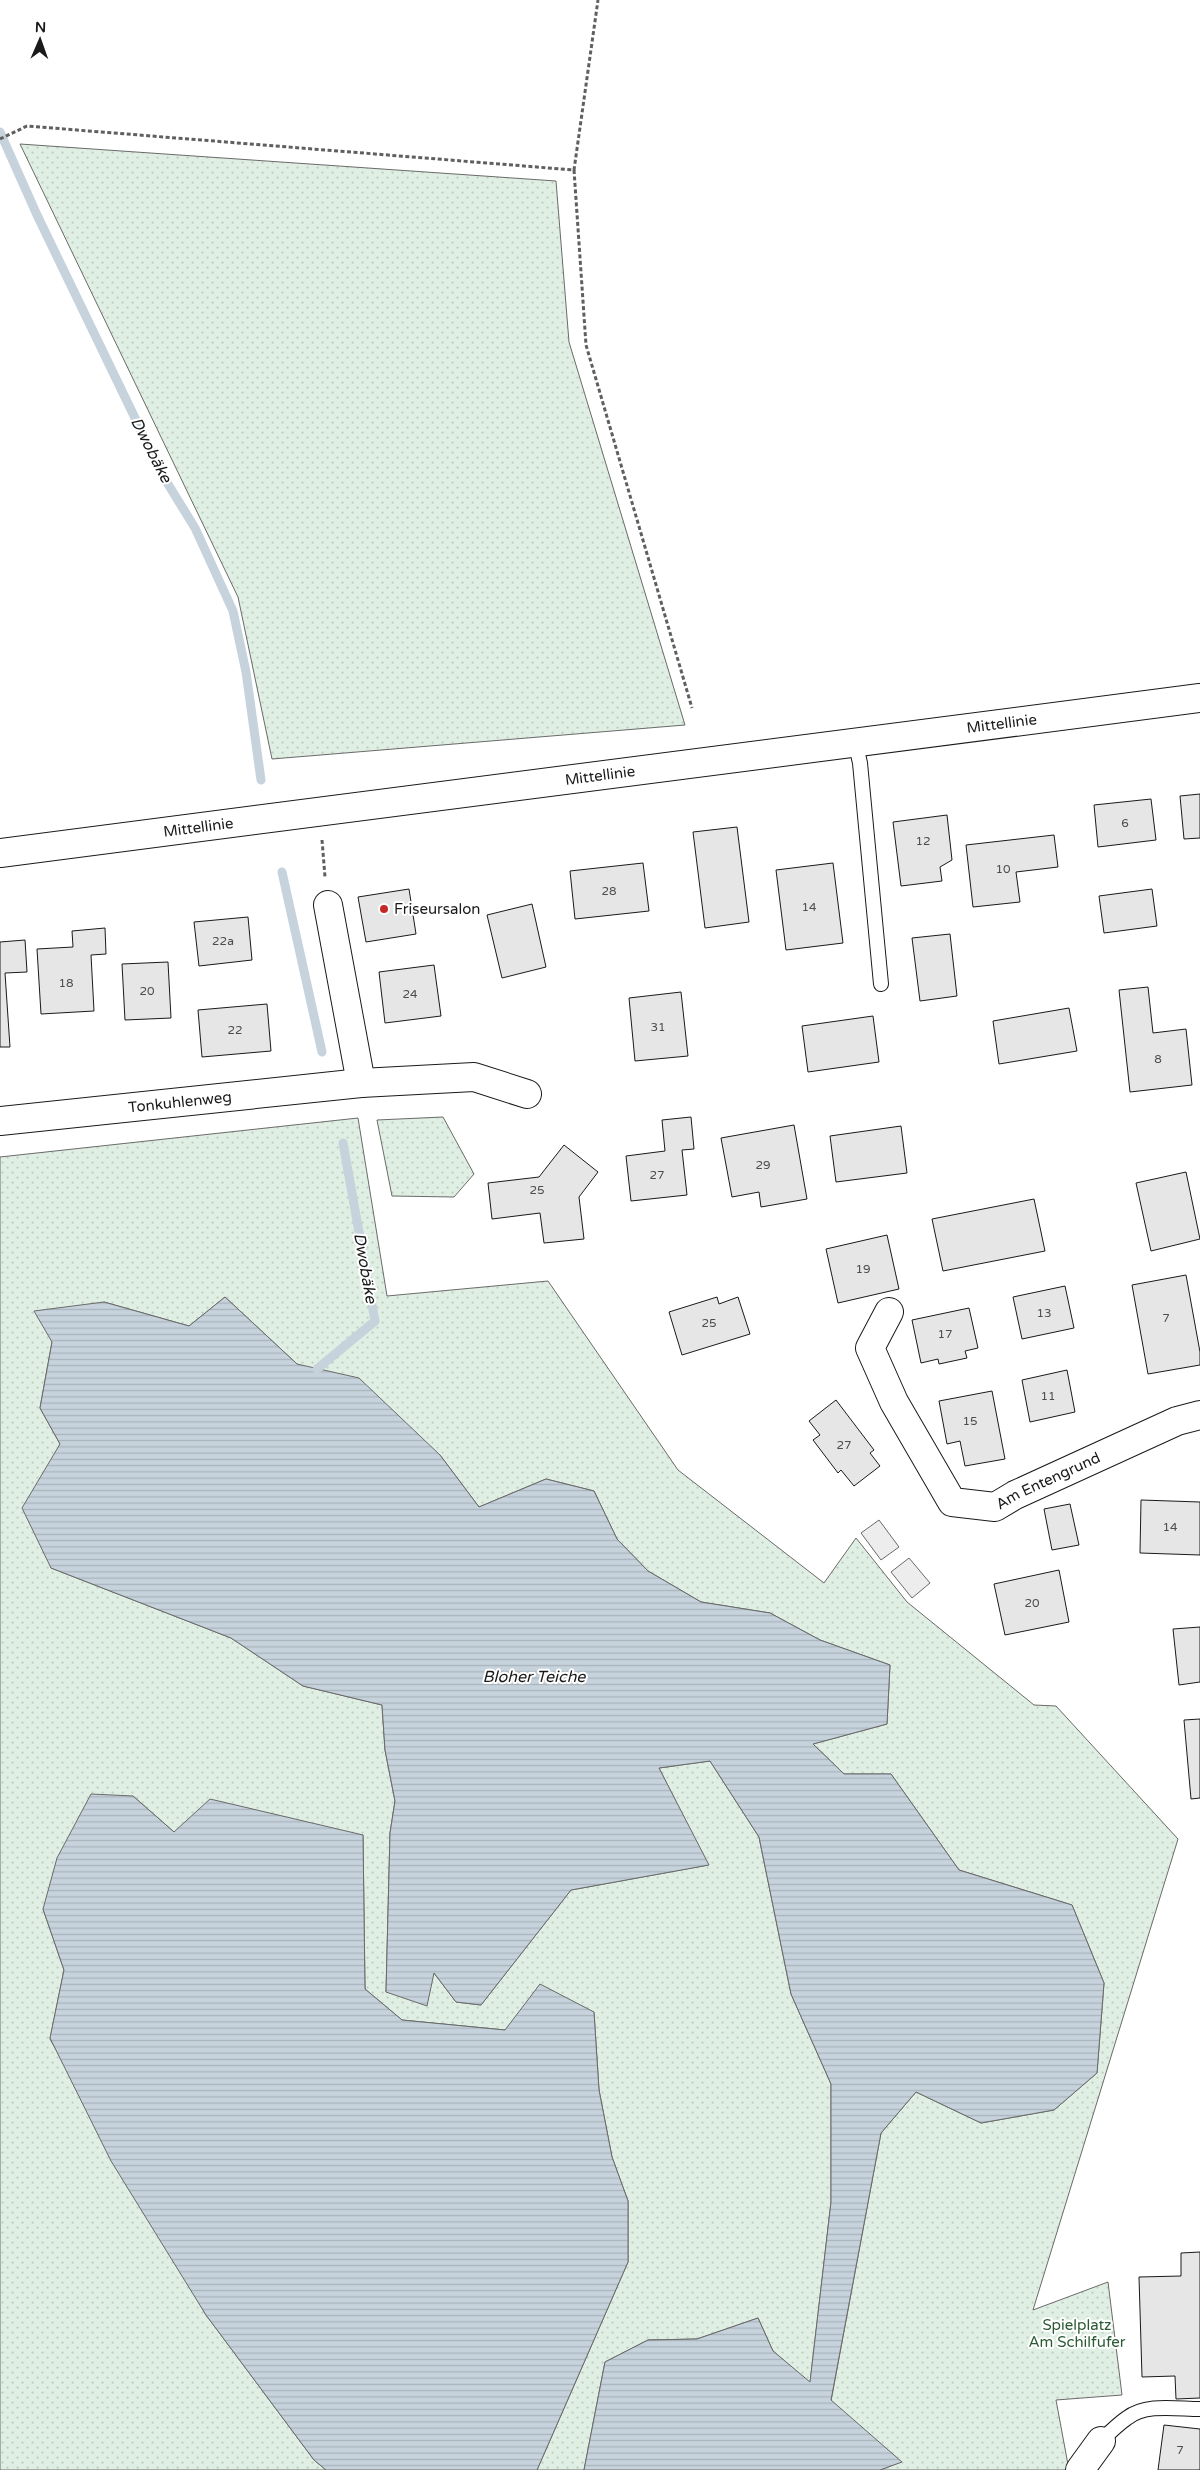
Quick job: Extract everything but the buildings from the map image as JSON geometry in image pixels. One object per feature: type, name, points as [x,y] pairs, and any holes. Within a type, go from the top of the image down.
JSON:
[{"type":"street","name":"Mittellinie","points":[[0,853],[855,741],[1200,698]]},
{"type":"street","points":[[328,904],[362,1083]]},
{"type":"street","name":"Tonkuhlenweg","points":[[0,1121],[362,1083],[474,1076],[528,1094]]},
{"type":"street","name":"Am Entengrund","points":[[890,1312],[870,1348],[894,1402],[952,1502],[995,1507],[1015,1495],[1168,1425],[1200,1415]]},
{"type":"street","points":[[1080,2470],[1101,2441]]},
{"type":"lane","points":[[855,741],[860,763],[881,984]]},
{"type":"lane","points":[[1101,2441],[1135,2413],[1158,2408],[1200,2409]]},
{"type":"path","points":[[598,0],[574,170],[586,345],[692,708]]},
{"type":"path","points":[[0,138],[27,126],[574,170]]},
{"type":"path","points":[[322,837],[328,904]]},
{"type":"green space","points":[[20,144],[556,181],[569,342],[685,725],[272,759],[238,597]]},
{"type":"green space","points":[[443,1117],[474,1174],[454,1197],[392,1196],[377,1120]]},
{"type":"green space","name":"Spielplatz Am Schilfufer","points":[[358,1118],[387,1296],[548,1281],[678,1470],[824,1583],[856,1538],[907,1602],[1034,1705],[1056,1706],[1178,1839],[1033,2310],[1108,2282],[1122,2395],[1056,2400],[1069,2470],[880,2470],[901,2462],[831,2401],[881,2133],[916,2092],[981,2123],[1054,2110],[1097,2073],[1104,1983],[1072,1905],[959,1870],[891,1774],[844,1774],[813,1744],[887,1724],[890,1665],[820,1640],[770,1613],[701,1602],[648,1571],[617,1539],[594,1491],[546,1479],[479,1507],[440,1455],[297,1364],[225,1297],[189,1326],[104,1302],[52,1342],[40,1408],[60,1444],[51,1568],[231,1638],[303,1686],[382,1705],[385,1750],[395,1801],[390,1833],[386,1992],[434,1973],[456,2002],[481,2005],[571,1890],[708,1865],[659,1768],[710,1761],[759,1837],[791,1994],[831,2084],[831,2202],[810,2383],[773,2351],[758,2318],[697,2339],[648,2340],[605,2362],[584,2470],[537,2470],[628,2262],[628,2201],[612,2157],[599,2090],[594,2012],[505,2030],[402,2020],[365,1989],[363,1835],[174,1832],[133,1796],[43,1909],[64,1970],[50,2039],[206,2315],[314,2460],[326,2470],[0,2470],[0,1157]]},
{"type":"shaded area","points":[[879,1520],[899,1547],[881,1560],[861,1533]]},
{"type":"shaded area","points":[[909,1558],[930,1583],[912,1598],[891,1572]]},
{"type":"water","name":"Bloher Teiche","points":[[225,1297],[297,1364],[359,1378],[440,1455],[479,1507],[546,1479],[594,1491],[617,1539],[648,1571],[701,1602],[770,1613],[820,1640],[890,1665],[887,1724],[813,1744],[844,1774],[891,1774],[959,1870],[1072,1905],[1104,1983],[1097,2073],[1054,2110],[981,2123],[916,2092],[881,2133],[831,2400],[902,2462],[880,2470],[584,2470],[605,2362],[648,2340],[697,2339],[758,2318],[773,2351],[810,2382],[831,2202],[831,2084],[791,1994],[759,1837],[710,1761],[659,1768],[709,1865],[571,1890],[481,2005],[456,2002],[434,1973],[427,2006],[386,1992],[390,1833],[395,1801],[385,1750],[382,1705],[303,1686],[231,1638],[51,1568],[22,1508],[60,1444],[40,1408],[52,1342],[34,1311],[104,1302],[189,1326]]},
{"type":"water","points":[[91,1794],[133,1796],[174,1832],[210,1799],[363,1835],[365,1989],[402,2020],[505,2030],[540,1984],[594,2012],[599,2090],[612,2157],[628,2201],[628,2262],[537,2470],[326,2470],[314,2460],[206,2315],[111,2161],[50,2038],[64,1970],[43,1909],[57,1858]]},
{"type":"waterway","name":"Dwobäke","points":[[0,132],[37,215],[163,476],[195,528],[233,611],[246,672],[261,780]]},
{"type":"waterway","name":"Dwobäke","points":[[282,872],[322,1052]]},
{"type":"waterway","name":"Dwobäke","points":[[317,1369],[375,1321],[343,1143]]},
{"type":"place","name":"Friseursalon","points":[[384,909]]}]
